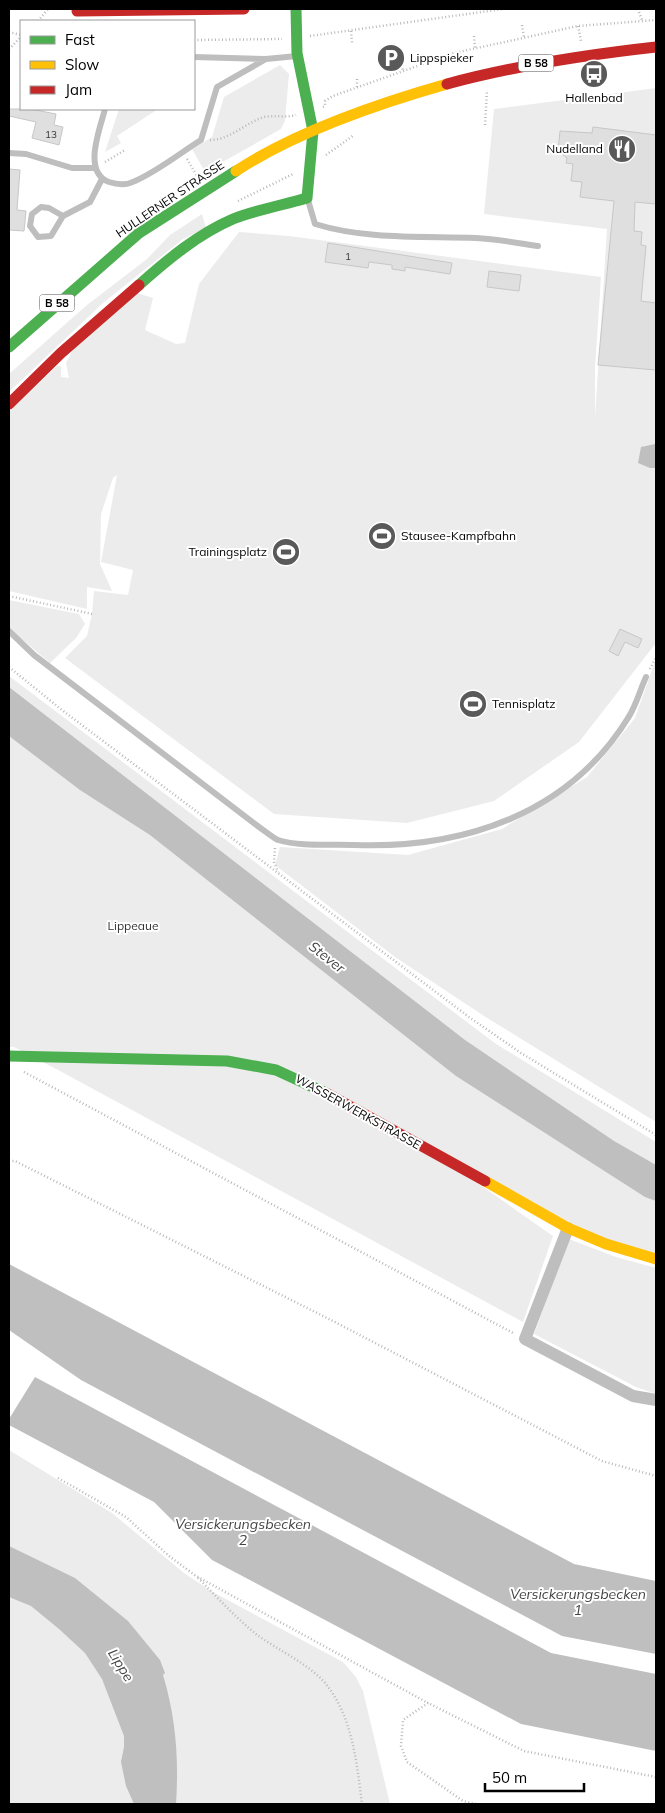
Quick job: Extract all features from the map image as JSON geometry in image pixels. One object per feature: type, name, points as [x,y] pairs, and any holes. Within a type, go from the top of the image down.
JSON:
[{"type":"street","points":[[76,11],[244,9]]},
{"type":"street","points":[[9,404],[90,328],[165,262],[211,231],[234,219],[307,198],[313,131],[298,56],[301,38],[296,9]]},
{"type":"street","name":"HULLERNER STRASSE","points":[[9,347],[106,260],[139,234],[257,157],[313,131],[419,92],[496,71],[573,56],[656,47]]},
{"type":"street","name":"WASSERWERKSTRASSE","points":[[9,1056],[227,1061],[276,1070],[309,1083],[568,1228],[606,1244],[656,1260]]},
{"type":"street","points":[[568,1228],[525,1339],[633,1396],[656,1400]]},
{"type":"lane","points":[[195,57],[266,59],[298,56]]},
{"type":"lane","points":[[105,110],[96,142],[95,168],[102,179],[120,185],[135,182],[201,140],[217,87],[266,59]]},
{"type":"lane","points":[[9,154],[26,154],[72,168],[95,168]]},
{"type":"lane","points":[[63,216],[49,208],[41,207],[32,214],[30,226],[38,237],[51,236],[63,216],[90,202],[102,179]]},
{"type":"lane","points":[[307,198],[315,224],[334,229],[432,238],[482,238],[538,246]]},
{"type":"lane","points":[[9,631],[34,655],[277,839],[298,843],[404,846],[438,842],[504,821],[548,798],[587,770],[609,746],[629,716],[646,677]]},
{"type":"path","points":[[39,20],[48,9]]},
{"type":"path","points":[[195,40],[301,38],[503,9]]},
{"type":"path","points":[[640,12],[642,20]]},
{"type":"path","points":[[201,140],[219,140],[265,117],[285,118],[325,106],[325,101],[333,96],[422,64],[475,48],[578,26],[656,20]]},
{"type":"path","points":[[522,25],[524,38]]},
{"type":"path","points":[[561,25],[562,29]]},
{"type":"path","points":[[578,26],[581,42]]},
{"type":"path","points":[[351,31],[352,43]]},
{"type":"path","points":[[474,36],[475,48]]},
{"type":"path","points":[[9,49],[20,37]]},
{"type":"path","points":[[402,65],[403,72]]},
{"type":"path","points":[[356,88],[357,78]]},
{"type":"path","points":[[479,89],[488,86],[485,126]]},
{"type":"path","points":[[237,202],[310,166],[355,134],[349,117]]},
{"type":"path","points":[[95,168],[125,150]]},
{"type":"path","points":[[189,161],[197,176]]},
{"type":"path","points":[[9,596],[92,614]]},
{"type":"path","points":[[646,677],[656,657]]},
{"type":"path","points":[[9,667],[469,1017],[521,1053],[656,1135]]},
{"type":"path","points":[[277,839],[274,862],[279,874]]},
{"type":"path","points":[[17,1068],[525,1339]]},
{"type":"path","points":[[9,1161],[14,1161],[322,1315],[602,1460],[656,1476]]},
{"type":"path","points":[[58,1478],[126,1517],[169,1556],[196,1576],[255,1633],[311,1671],[328,1687],[342,1712],[352,1742],[362,1804]]},
{"type":"path","points":[[196,1576],[428,1703],[524,1751],[656,1777]]},
{"type":"path","points":[[428,1703],[403,1720],[401,1746],[407,1762],[463,1801],[476,1804]]},
{"type":"green space","points":[[280,65],[289,74],[285,121],[281,129],[205,172],[192,149],[212,137],[224,97]]},
{"type":"green space","name":"Stausee-Kampfbahn","points":[[656,88],[656,643],[579,742],[494,801],[407,823],[274,814],[65,658],[87,636],[92,614],[94,591],[128,595],[133,570],[101,562],[117,475],[113,478],[101,514],[100,564],[112,591],[87,587],[87,609],[9,591],[9,412],[57,366],[61,366],[61,377],[69,378],[66,363],[73,349],[137,293],[153,298],[145,330],[176,344],[185,343],[199,284],[239,232],[289,236],[601,277],[595,368],[595,418],[607,229],[484,214],[494,109]]},
{"type":"green space","points":[[119,110],[156,110],[117,136],[121,143],[105,152]]},
{"type":"green space","points":[[202,214],[206,228],[183,239],[103,303],[9,392],[9,374],[87,305],[147,259],[170,235]]},
{"type":"green space","points":[[9,600],[79,614],[85,624],[76,638],[50,663],[9,628]]},
{"type":"green space","points":[[656,659],[656,1122],[484,1016],[395,957],[275,865],[280,847],[408,855],[502,829],[587,777],[635,718]]},
{"type":"green space","name":"Lippeaue","points":[[9,676],[496,1044],[656,1142],[656,1256],[591,1234],[405,1132],[553,1236],[523,1322],[60,1071],[14,1047],[9,1047]]},
{"type":"green space","points":[[569,1239],[616,1257],[656,1268],[656,1394],[636,1387],[534,1334]]},
{"type":"green space","points":[[9,1450],[112,1513],[184,1573],[211,1591],[343,1662],[356,1677],[363,1691],[390,1804],[9,1804]]},
{"type":"water","points":[[655,444],[656,468],[650,468],[638,463],[641,447]]},
{"type":"water","name":"Stever","points":[[9,687],[465,1040],[614,1141],[656,1165],[656,1201],[645,1197],[456,1076],[150,835],[80,790],[9,736]]},
{"type":"water","name":"Versickerungsbecken 1","points":[[9,1264],[574,1564],[656,1581],[656,1654],[562,1636],[81,1380],[9,1330]]},
{"type":"water","name":"Versickerungsbecken 2","points":[[35,1377],[551,1653],[656,1674],[656,1751],[521,1724],[212,1560],[154,1502],[9,1425],[9,1419]]},
{"type":"water","name":"Lippe","points":[[9,1546],[75,1578],[128,1621],[160,1660],[165,1673],[163,1675],[176,1739],[176,1804],[134,1804],[126,1786],[121,1762],[124,1736],[102,1679],[85,1653],[59,1629],[31,1606],[9,1597]]},
{"type":"building","points":[[9,109],[35,110],[56,114],[54,125],[63,127],[59,145],[32,138],[36,122],[9,116]]},
{"type":"building","points":[[593,127],[656,135],[656,204],[635,202],[634,231],[642,232],[641,245],[646,246],[641,301],[656,303],[656,370],[598,365],[614,201],[580,197],[582,182],[571,181],[573,164],[566,163],[567,158],[558,151],[560,131],[592,133]]},
{"type":"building","points":[[9,169],[20,170],[17,210],[26,211],[24,231],[9,230]]},
{"type":"building","points":[[328,243],[452,263],[450,274],[405,267],[405,271],[392,269],[392,265],[369,262],[368,268],[325,262]]},
{"type":"building","points":[[489,271],[521,275],[519,291],[487,287]]},
{"type":"building","points":[[620,629],[642,639],[638,648],[625,642],[618,656],[609,651]]},
{"type":"traffic: fast","points":[[139,285],[183,248],[220,225],[251,213],[307,198],[313,131],[297,53],[296,9]]},
{"type":"traffic: fast","points":[[9,347],[139,233],[236,171]]},
{"type":"traffic: fast","points":[[9,1056],[227,1061],[276,1070],[326,1093]]},
{"type":"traffic: slow","points":[[236,171],[284,144],[338,120],[447,84]]},
{"type":"traffic: slow","points":[[485,1181],[568,1228],[606,1244],[656,1259]]},
{"type":"traffic: jam","points":[[77,11],[244,9]]},
{"type":"traffic: jam","points":[[447,84],[551,61],[656,47]]},
{"type":"traffic: jam","points":[[9,404],[61,353],[139,285]]},
{"type":"traffic: jam","points":[[326,1093],[485,1181]]},
{"type":"place","name":"Lippspieker","points":[[391,58]]},
{"type":"place","name":"Hallenbad","points":[[594,74]]},
{"type":"place","name":"Nudelland","points":[[622,149]]},
{"type":"place","name":"Stausee-Kampfbahn","points":[[382,536]]},
{"type":"place","name":"Trainingsplatz","points":[[286,552]]},
{"type":"place","name":"Tennisplatz","points":[[473,704]]}]
